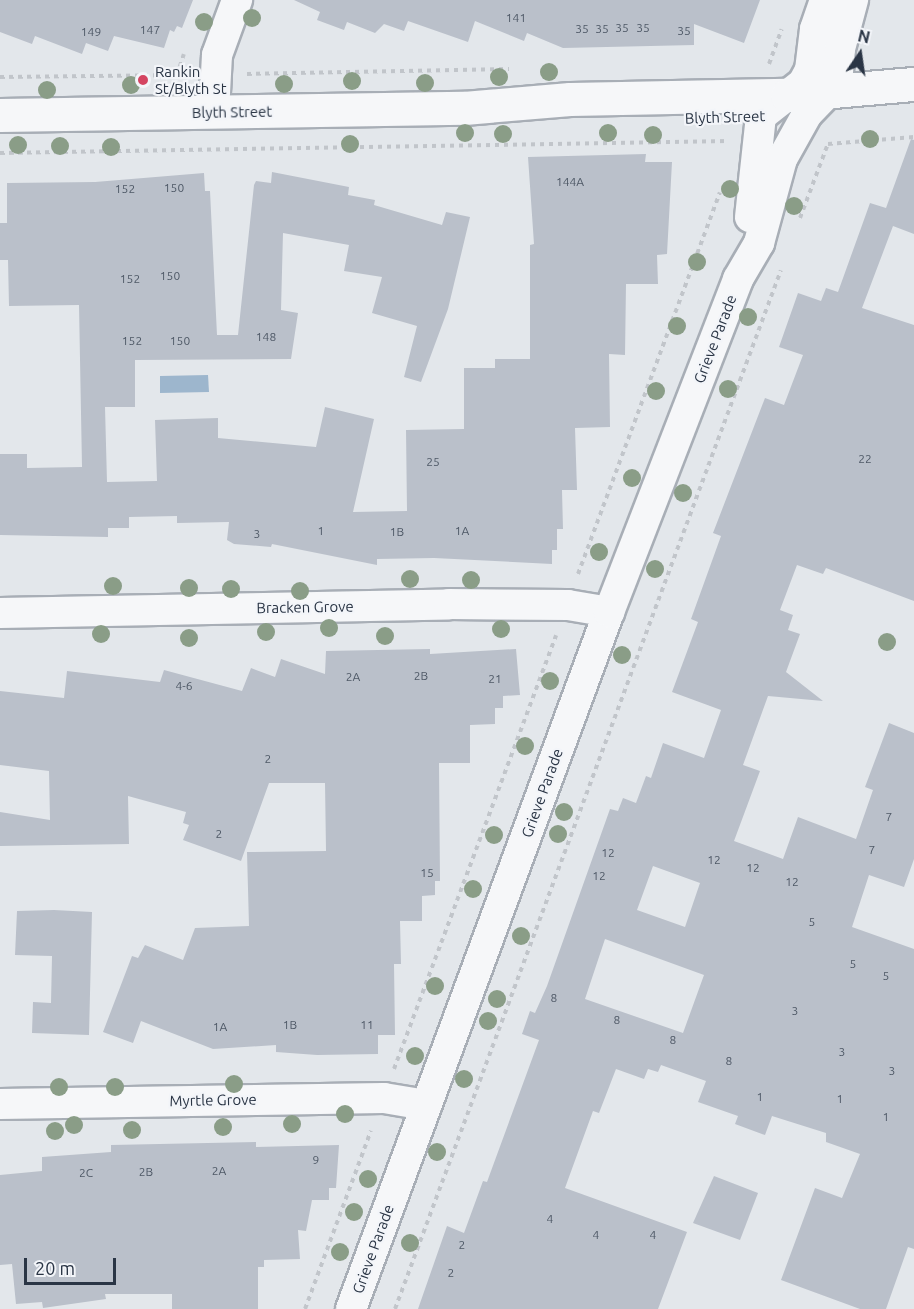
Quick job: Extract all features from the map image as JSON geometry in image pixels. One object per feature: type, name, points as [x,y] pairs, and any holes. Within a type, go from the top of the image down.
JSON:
[{"type":"street","points":[[214,112],[220,47],[237,0]]},
{"type":"street","name":"Grieve Parade","points":[[351,1309],[609,612],[738,279],[759,243],[789,144],[803,83],[811,64],[815,29],[825,0]]},
{"type":"street","points":[[834,90],[853,0]]},
{"type":"street","name":"Blyth Street","points":[[464,108],[744,137],[797,104],[834,90],[914,84]]},
{"type":"street","name":"Blyth Street","points":[[0,116],[464,108],[570,99],[914,105]]},
{"type":"street","name":"Grieve Parade","points":[[738,279],[756,181],[744,137]]},
{"type":"street","name":"Bracken Grove","points":[[0,613],[449,604],[568,605],[609,612]]},
{"type":"street","name":"Myrtle Grove","points":[[0,1104],[384,1098],[426,1105]]},
{"type":"path","points":[[769,65],[785,22]]},
{"type":"path","points":[[757,65],[811,64]]},
{"type":"path","points":[[0,77],[518,69]]},
{"type":"path","points":[[0,153],[744,137]]},
{"type":"path","points":[[789,144],[828,144],[914,137]]},
{"type":"path","points":[[798,223],[828,144]]},
{"type":"path","points":[[578,574],[723,184]]},
{"type":"path","points":[[395,1309],[782,268]]},
{"type":"path","points":[[305,1309],[556,635],[544,636]]},
{"type":"path","points":[[359,1131],[371,1131]]},
{"type":"water","points":[[208,375],[209,392],[160,393],[160,376]]},
{"type":"building","points":[[0,0],[193,0],[182,28],[177,26],[174,32],[170,30],[164,48],[114,36],[108,51],[86,43],[82,54],[35,36],[32,44],[0,32]]},
{"type":"building","points":[[294,0],[760,0],[744,43],[694,24],[694,45],[563,48],[527,33],[524,41],[475,21],[468,42],[408,21],[404,31],[384,24],[375,33],[347,22],[344,30],[317,20],[320,12]]},
{"type":"building","points":[[911,139],[914,140],[914,234],[893,226],[862,308],[914,325],[914,601],[826,568],[823,574],[797,565],[780,610],[793,615],[788,630],[800,634],[786,672],[823,701],[768,696],[743,765],[760,771],[734,841],[783,859],[798,817],[856,839],[873,790],[865,787],[889,723],[914,733],[914,859],[904,887],[869,875],[852,927],[914,949],[914,1249],[908,1247],[886,1309],[860,1309],[781,1280],[815,1188],[842,1198],[860,1154],[826,1142],[826,1133],[772,1116],[765,1135],[735,1124],[738,1116],[698,1102],[706,1081],[661,1065],[658,1072],[648,1069],[644,1079],[616,1069],[599,1113],[593,1111],[565,1188],[687,1232],[658,1309],[418,1309],[447,1226],[464,1233],[483,1181],[487,1182],[539,1040],[522,1034],[530,1011],[535,1013],[547,986],[610,809],[618,811],[623,798],[636,803],[646,776],[651,778],[663,743],[704,758],[721,710],[672,692],[698,622],[691,619],[721,536],[713,533],[765,398],[784,405],[803,355],[779,347],[798,293],[821,301],[826,288],[838,292],[870,203],[886,208]],"holes":[[[653,866],[700,883],[685,927],[637,910]],[[605,939],[704,975],[683,1033],[585,999]]]},
{"type":"building","points":[[646,154],[645,162],[672,162],[667,254],[657,255],[658,284],[626,284],[625,355],[609,354],[610,427],[575,428],[577,490],[562,490],[563,529],[557,529],[557,550],[552,550],[552,564],[434,558],[377,559],[377,565],[272,544],[271,547],[234,544],[227,540],[229,522],[177,523],[177,516],[129,517],[129,528],[108,528],[108,537],[0,535],[0,454],[27,454],[27,468],[82,467],[79,305],[9,306],[8,260],[0,260],[0,223],[7,223],[7,183],[95,182],[204,173],[205,191],[210,191],[217,335],[238,335],[254,185],[256,181],[271,183],[272,172],[349,187],[348,195],[375,200],[374,205],[442,225],[446,212],[470,217],[448,309],[421,382],[404,377],[417,326],[372,313],[382,277],[344,271],[349,245],[283,233],[281,310],[298,313],[291,359],[135,360],[135,407],[105,407],[107,482],[157,481],[155,420],[218,418],[218,438],[316,447],[325,407],[374,419],[353,512],[407,511],[406,430],[464,429],[464,368],[495,368],[495,359],[530,359],[530,245],[534,244],[528,157]]},
{"type":"building","points":[[430,649],[430,654],[516,649],[520,695],[503,696],[503,708],[495,708],[495,724],[470,725],[470,763],[439,763],[440,881],[435,881],[435,895],[422,896],[422,921],[400,921],[401,964],[394,964],[395,1035],[378,1035],[378,1054],[317,1055],[276,1052],[276,1045],[213,1049],[141,1021],[133,1043],[103,1032],[132,956],[138,958],[145,945],[183,960],[195,928],[249,926],[247,852],[326,851],[325,783],[269,783],[241,861],[183,840],[189,825],[183,823],[186,812],[128,796],[129,844],[0,846],[0,812],[50,820],[49,771],[0,765],[0,691],[64,698],[67,671],[160,682],[164,670],[242,691],[251,668],[275,677],[281,659],[325,674],[326,651]]},
{"type":"building","points":[[17,911],[92,912],[89,1035],[32,1033],[33,1002],[51,1003],[52,956],[15,955]]},
{"type":"building","points":[[256,1142],[256,1147],[339,1145],[336,1188],[329,1188],[329,1200],[312,1200],[306,1231],[298,1230],[300,1259],[264,1260],[264,1267],[258,1267],[258,1309],[172,1309],[172,1294],[105,1294],[106,1299],[43,1308],[42,1302],[16,1304],[12,1264],[0,1265],[0,1175],[42,1171],[42,1157],[111,1152],[111,1145]]},
{"type":"building","points":[[714,1176],[758,1193],[740,1240],[693,1223]]},
{"type":"place","name":"Rankin St/Blyth St","points":[[143,80]]}]
